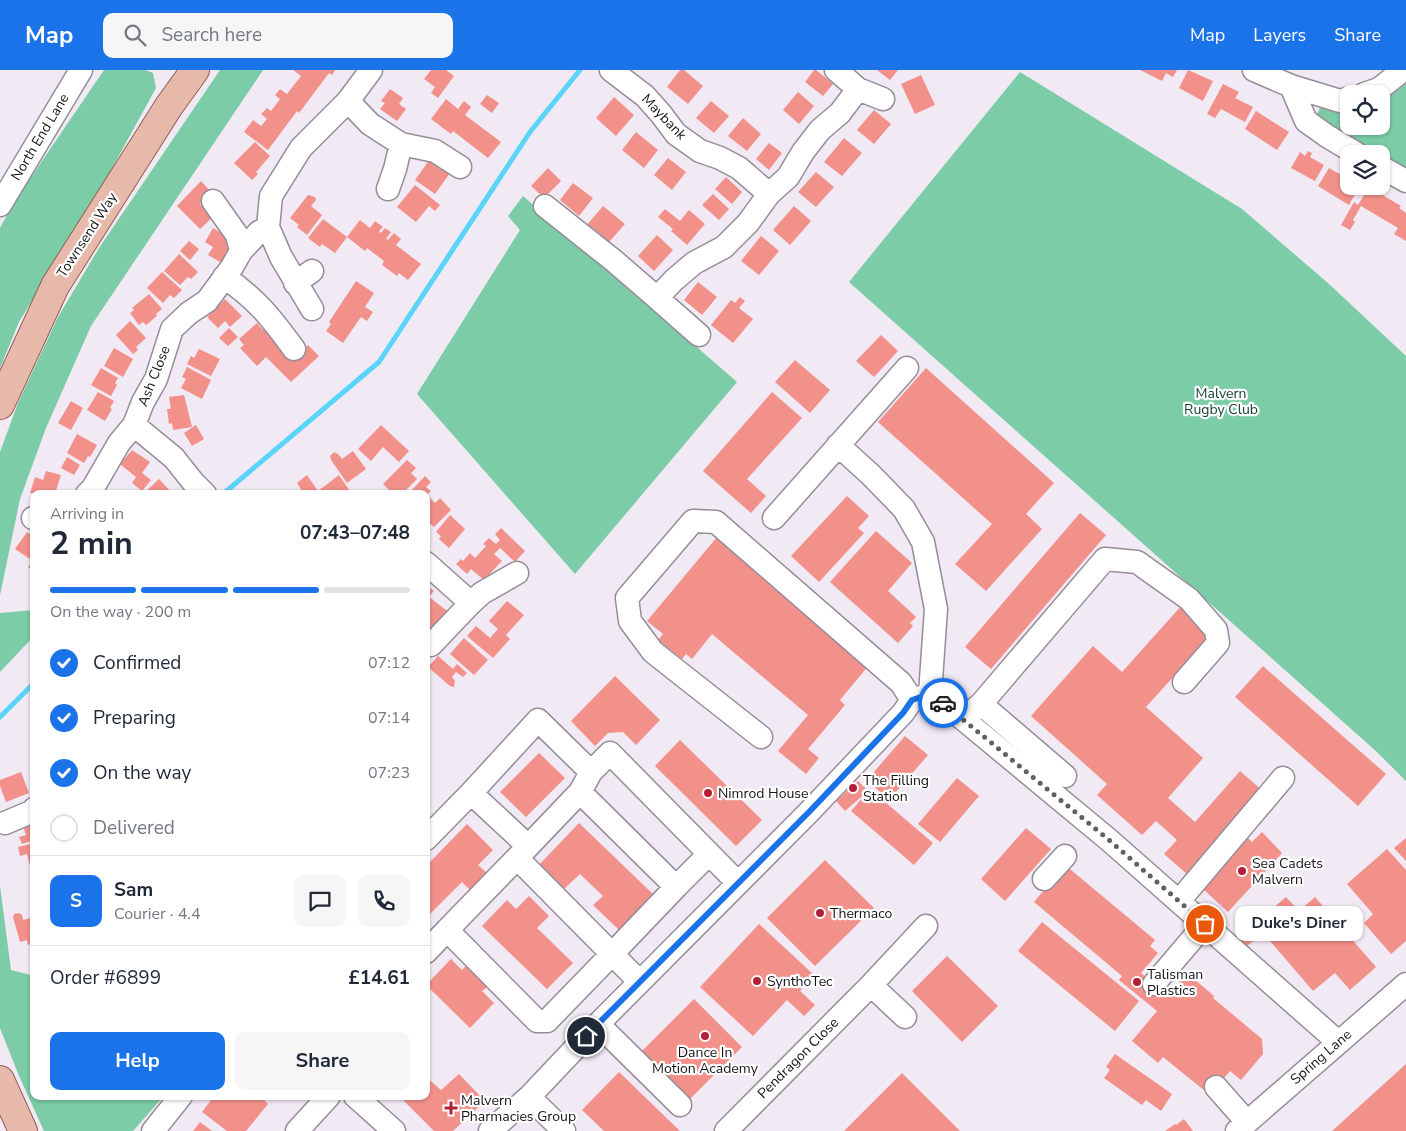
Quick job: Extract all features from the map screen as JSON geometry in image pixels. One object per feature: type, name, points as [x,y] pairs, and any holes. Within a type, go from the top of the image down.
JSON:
[{"type":"main road","name":"Townsend Way","points":[[0,405],[54,286],[189,72]]},
{"type":"main road","points":[[0,1080],[23,1131]]},
{"type":"street","name":"North End Lane","points":[[0,205],[81,70]]},
{"type":"street","points":[[312,309],[304,277],[280,257],[268,227],[271,196],[301,148],[348,100],[371,70]]},
{"type":"street","name":"Maybank","points":[[611,70],[645,96],[676,134],[700,150],[739,168],[769,194]]},
{"type":"street","points":[[836,70],[858,89],[883,99]]},
{"type":"street","points":[[1254,70],[1291,86],[1340,101]]},
{"type":"street","points":[[1384,85],[1403,70]]},
{"type":"street","points":[[1291,86],[1306,120],[1342,145]]},
{"type":"street","points":[[657,298],[694,263],[724,248],[748,223],[769,194],[788,177],[803,152],[820,130],[840,113],[858,89]]},
{"type":"street","points":[[348,100],[370,124],[402,144],[436,151],[460,167]]},
{"type":"street","points":[[392,179],[402,144]]},
{"type":"street","points":[[1390,172],[1406,181]]},
{"type":"street","points":[[213,201],[237,235],[232,265],[244,290],[262,308],[294,349]]},
{"type":"street","points":[[545,206],[613,260],[699,335]]},
{"type":"street","name":"Ash Close","points":[[91,490],[120,443],[134,425],[143,402],[156,379],[172,329],[207,301],[232,265],[259,232],[268,227]]},
{"type":"street","points":[[774,518],[907,368]]},
{"type":"street","points":[[134,425],[174,458],[201,490]]},
{"type":"street","points":[[490,1131],[529,1097],[598,1024],[810,811],[903,713],[921,697],[936,609],[923,542],[904,510],[870,474],[838,445]]},
{"type":"street","points":[[761,736],[653,652],[630,621],[627,598],[693,522],[716,522],[901,683],[921,697],[964,719],[1109,840],[1338,1042]]},
{"type":"street","points":[[964,719],[980,704],[1104,559],[1137,562],[1189,599],[1216,630],[1218,643],[1184,682]]},
{"type":"street","points":[[430,567],[471,603]]},
{"type":"street","points":[[431,645],[471,603],[517,573]]},
{"type":"street","points":[[980,704],[1065,776]]},
{"type":"street","points":[[430,836],[538,720],[591,772]]},
{"type":"street","points":[[430,948],[580,792],[591,772],[610,753],[738,884]]},
{"type":"street","points":[[1179,902],[1283,778]]},
{"type":"street","points":[[580,792],[676,887]]},
{"type":"street","points":[[471,793],[612,954],[640,982]]},
{"type":"street","points":[[5,823],[30,812]]},
{"type":"street","points":[[447,930],[537,1021],[547,1021],[708,854]]},
{"type":"street","points":[[1044,879],[1065,856]]},
{"type":"street","points":[[1154,984],[1205,924]]},
{"type":"street","name":"Pendragon Close","points":[[726,1131],[871,986],[926,926]]},
{"type":"street","name":"Spring Lane","points":[[1242,1126],[1406,984]]},
{"type":"street","points":[[871,986],[905,1017]]},
{"type":"street","points":[[598,1024],[680,1105]]},
{"type":"street","points":[[1216,1087],[1242,1126]]},
{"type":"street","points":[[529,1097],[564,1131]]},
{"type":"street","points":[[153,1131],[178,1100]]},
{"type":"street","points":[[297,1131],[325,1100]]},
{"type":"street","points":[[359,1100],[394,1131]]},
{"type":"green space","points":[[104,70],[146,70],[153,73],[156,88],[105,181],[19,322],[0,368],[0,228],[14,202]]},
{"type":"green space","points":[[220,70],[263,70],[91,326],[46,428],[20,499],[0,595],[0,452],[18,403],[58,317],[99,248]]},
{"type":"green space","name":"Malvern Rugby Club","points":[[1020,72],[1242,209],[1329,284],[1406,356],[1406,781],[1377,752],[849,282]]},
{"type":"green space","points":[[1406,81],[1406,173],[1390,163],[1390,145],[1358,145],[1341,135],[1390,135],[1390,90]]},
{"type":"green space","points":[[1340,105],[1340,134],[1321,123],[1316,116],[1320,108]]},
{"type":"green space","points":[[523,196],[737,382],[575,574],[417,394],[520,230],[508,216]]},
{"type":"green space","points":[[30,610],[30,640],[0,672],[0,613]]},
{"type":"green space","points":[[0,886],[11,970],[30,975],[30,1100],[160,1100],[133,1131],[44,1131],[19,1076],[0,1028]]},
{"type":"building","points":[[293,70],[335,70],[332,75],[329,73],[299,113],[297,111],[268,150],[244,132],[253,120],[261,126],[267,119],[261,114],[267,108],[271,111],[280,99],[275,95],[280,89],[287,94],[301,76]]},
{"type":"building","points":[[431,70],[446,70],[454,76],[438,98],[431,93],[435,87],[424,79]]},
{"type":"building","points":[[680,70],[684,70],[703,86],[688,104],[667,87]]},
{"type":"building","points":[[814,70],[833,84],[823,96],[805,82]]},
{"type":"building","points":[[877,70],[898,70],[890,80]]},
{"type":"building","points":[[1140,70],[1177,70],[1173,77],[1166,73],[1162,81]]},
{"type":"building","points":[[1188,70],[1213,81],[1203,101],[1179,88]]},
{"type":"building","points":[[921,75],[935,105],[915,114],[901,84]]},
{"type":"building","points":[[1223,84],[1239,92],[1235,98],[1253,107],[1245,122],[1221,109],[1215,118],[1207,114]]},
{"type":"building","points":[[390,89],[403,98],[399,104],[406,109],[397,121],[380,109],[385,103],[381,101]]},
{"type":"building","points":[[798,92],[814,106],[799,124],[783,110]]},
{"type":"building","points":[[487,95],[499,103],[492,113],[480,104]]},
{"type":"building","points":[[614,97],[634,115],[616,136],[596,118]]},
{"type":"building","points":[[446,99],[458,109],[464,101],[471,107],[465,115],[501,142],[488,158],[453,131],[451,134],[431,119]]},
{"type":"building","points":[[711,101],[729,116],[714,133],[696,118]]},
{"type":"building","points":[[874,110],[891,124],[874,144],[857,130]]},
{"type":"building","points":[[1256,111],[1289,132],[1277,150],[1245,129]]},
{"type":"building","points":[[743,118],[761,134],[747,151],[728,136]]},
{"type":"building","points":[[636,132],[658,150],[644,168],[622,150]]},
{"type":"building","points":[[844,138],[862,153],[842,176],[824,162]]},
{"type":"building","points":[[255,142],[270,156],[256,172],[258,174],[252,180],[234,163]]},
{"type":"building","points":[[769,143],[782,153],[769,170],[756,159]]},
{"type":"building","points":[[1308,151],[1312,153],[1310,157],[1324,165],[1315,181],[1291,168],[1300,152],[1305,156]]},
{"type":"building","points":[[668,158],[686,172],[672,190],[654,175]]},
{"type":"building","points":[[430,159],[450,173],[435,194],[415,180]]},
{"type":"building","points":[[548,168],[561,181],[544,198],[531,186]]},
{"type":"building","points":[[1329,168],[1340,174],[1340,195],[1355,195],[1349,205],[1318,186]]},
{"type":"building","points":[[816,172],[834,187],[816,207],[798,192]]},
{"type":"building","points":[[726,177],[742,192],[732,204],[715,189]]},
{"type":"building","points":[[201,181],[211,192],[200,204],[213,217],[200,229],[177,206]]},
{"type":"building","points":[[573,183],[593,198],[579,216],[560,200]]},
{"type":"building","points":[[415,185],[440,205],[435,211],[429,206],[416,222],[397,207]]},
{"type":"building","points":[[713,194],[729,209],[719,220],[702,205]]},
{"type":"building","points":[[308,195],[315,197],[316,200],[311,206],[322,215],[307,235],[290,218]]},
{"type":"building","points":[[1364,195],[1382,195],[1401,206],[1399,208],[1406,213],[1406,241],[1394,234],[1398,228],[1361,206],[1350,230],[1341,225],[1354,202],[1358,205]]},
{"type":"building","points":[[603,206],[625,224],[609,242],[593,228],[591,230],[586,226]]},
{"type":"building","points":[[794,206],[811,221],[790,245],[773,230]]},
{"type":"building","points":[[665,209],[680,221],[689,210],[705,224],[687,245],[671,231],[673,229],[658,217]]},
{"type":"building","points":[[323,219],[347,237],[335,253],[322,244],[320,247],[308,238]]},
{"type":"building","points":[[360,220],[370,228],[375,221],[383,227],[379,231],[381,233],[385,228],[391,232],[386,239],[388,240],[394,233],[401,239],[396,245],[421,264],[408,280],[399,273],[397,276],[382,265],[384,261],[367,248],[365,251],[347,237]]},
{"type":"building","points":[[213,228],[235,241],[222,263],[208,255],[213,247],[205,242]]},
{"type":"building","points":[[657,235],[673,250],[654,271],[638,256]]},
{"type":"building","points":[[761,236],[779,251],[759,275],[741,261]]},
{"type":"building","points":[[189,241],[199,249],[190,260],[180,251]]},
{"type":"building","points":[[179,254],[198,272],[191,279],[188,277],[180,285],[164,271]]},
{"type":"building","points":[[162,272],[182,290],[174,298],[170,295],[163,303],[147,288]]},
{"type":"building","points":[[356,281],[374,293],[365,307],[373,312],[367,321],[361,317],[343,343],[326,331],[331,324],[329,322]]},
{"type":"building","points":[[698,282],[717,297],[702,315],[684,300]]},
{"type":"building","points":[[149,294],[162,309],[146,325],[143,322],[139,325],[130,313],[134,310],[132,308]]},
{"type":"building","points":[[740,297],[745,301],[739,308],[753,319],[733,343],[711,325],[731,300],[735,303]]},
{"type":"building","points":[[225,299],[242,316],[230,327],[225,321],[218,328],[207,317]]},
{"type":"building","points":[[130,321],[146,338],[136,347],[138,350],[133,354],[116,335]]},
{"type":"building","points":[[257,323],[263,330],[265,328],[294,358],[308,345],[319,356],[291,382],[266,357],[257,366],[240,348],[244,345],[239,339]]},
{"type":"building","points":[[229,328],[238,337],[228,346],[219,338]]},
{"type":"building","points":[[881,335],[898,351],[874,377],[856,361]]},
{"type":"building","points":[[114,348],[133,359],[123,377],[104,366]]},
{"type":"building","points":[[199,349],[220,359],[211,376],[187,364],[191,356],[194,358]]},
{"type":"building","points":[[795,360],[830,390],[810,413],[775,382]]},
{"type":"building","points":[[187,367],[211,380],[202,399],[181,388],[186,379],[182,377]]},
{"type":"building","points":[[101,368],[118,378],[115,383],[117,385],[111,396],[91,385]]},
{"type":"building","points":[[926,368],[1054,483],[1026,514],[1042,529],[986,591],[955,564],[992,524],[878,422]]},
{"type":"building","points":[[98,392],[114,401],[105,421],[87,410]]},
{"type":"building","points":[[772,392],[802,418],[747,479],[766,496],[751,513],[703,471]]},
{"type":"building","points":[[184,395],[192,427],[173,430],[172,423],[169,424],[167,409],[171,409],[169,397]]},
{"type":"building","points":[[71,401],[83,408],[71,430],[58,423]]},
{"type":"building","points":[[196,425],[204,439],[192,446],[184,433]]},
{"type":"building","points":[[381,425],[409,451],[399,462],[383,447],[371,461],[358,449]]},
{"type":"building","points":[[77,434],[97,445],[84,463],[67,453]]},
{"type":"building","points":[[132,450],[150,462],[142,473],[151,480],[141,490],[132,483],[136,477],[120,464]]},
{"type":"building","points":[[353,451],[366,469],[347,483],[330,456],[334,452],[342,459]]},
{"type":"building","points":[[67,457],[80,465],[74,475],[61,468]]},
{"type":"building","points":[[407,460],[416,468],[411,473],[417,479],[406,490],[389,490],[383,484]]},
{"type":"building","points":[[46,471],[61,475],[56,490],[31,490],[35,477],[43,480]]},
{"type":"building","points":[[307,475],[317,490],[301,490],[297,483]]},
{"type":"building","points":[[339,475],[349,490],[319,490]]},
{"type":"building","points":[[425,476],[431,482],[426,487],[430,490],[412,490]]},
{"type":"building","points":[[159,479],[169,490],[147,490]]},
{"type":"building","points":[[847,496],[869,516],[858,528],[864,533],[819,582],[791,556]]},
{"type":"building","points":[[430,498],[435,503],[440,498],[451,510],[434,527],[430,524]]},
{"type":"building","points":[[1080,513],[1106,535],[991,669],[965,647]]},
{"type":"building","points":[[450,515],[465,529],[449,548],[439,539],[441,536],[436,532]]},
{"type":"building","points":[[501,528],[525,551],[515,562],[500,548],[494,554],[502,561],[484,580],[471,569],[467,574],[456,564],[461,559],[463,561],[470,553],[475,558],[486,546],[483,544],[489,538],[496,544],[500,540],[495,534]]},
{"type":"building","points":[[876,531],[912,563],[888,591],[916,617],[910,623],[913,626],[898,643],[830,582]]},
{"type":"building","points":[[27,532],[30,534],[30,559],[15,549]]},
{"type":"building","points":[[717,537],[869,665],[840,700],[845,705],[808,749],[819,758],[806,774],[778,751],[808,715],[712,634],[692,659],[686,654],[682,659],[658,640],[663,634],[647,621]]},
{"type":"building","points":[[430,598],[450,613],[435,632],[430,628]]},
{"type":"building","points":[[507,601],[524,615],[506,635],[510,639],[493,658],[467,636],[476,626],[490,638],[498,629],[489,621]]},
{"type":"building","points":[[1183,604],[1214,632],[1146,707],[1203,758],[1168,798],[1195,822],[1240,771],[1264,792],[1188,875],[1164,854],[1177,840],[1156,821],[1142,835],[1097,795],[1107,784],[1031,716],[1093,646],[1122,672]]},
{"type":"building","points":[[464,638],[488,660],[474,675],[450,654]]},
{"type":"building","points":[[438,656],[453,669],[457,664],[467,673],[463,677],[456,672],[452,677],[455,681],[454,687],[450,686],[430,669],[430,665]]},
{"type":"building","points":[[1263,666],[1386,774],[1358,806],[1235,697]]},
{"type":"building","points":[[615,676],[660,720],[636,745],[623,732],[608,733],[595,746],[571,721]]},
{"type":"building","points":[[905,736],[928,755],[889,800],[867,780]]},
{"type":"building","name":"Nimrod House","points":[[680,740],[762,820],[736,846],[655,766]]},
{"type":"building","points":[[539,753],[565,778],[526,817],[500,792]]},
{"type":"building","points":[[21,772],[29,793],[6,802],[0,786],[0,780]]},
{"type":"building","points":[[957,778],[979,796],[940,842],[918,824]]},
{"type":"building","points":[[858,781],[868,791],[845,811],[836,801]]},
{"type":"building","points":[[870,789],[933,843],[914,865],[851,811]]},
{"type":"building","points":[[30,818],[30,841],[22,844],[19,837],[26,835],[21,821]]},
{"type":"building","points":[[579,823],[655,896],[620,931],[593,905],[603,896],[580,874],[563,890],[538,866]]},
{"type":"building","points":[[467,824],[493,850],[478,865],[487,873],[470,890],[462,882],[430,914],[430,862]]},
{"type":"building","points":[[1026,828],[1051,849],[1005,901],[981,879]]},
{"type":"building","name":"Sea Cadets Malvern","points":[[1262,832],[1282,853],[1228,912],[1203,889],[1248,838],[1252,842]]},
{"type":"building","points":[[1406,838],[1406,861],[1394,848]]},
{"type":"building","points":[[30,844],[30,866],[27,854],[20,856],[18,847]]},
{"type":"building","points":[[1387,849],[1406,870],[1406,941],[1391,954],[1364,923],[1373,914],[1347,884]]},
{"type":"building","name":"Thermaco","points":[[825,860],[874,908],[815,966],[767,918]]},
{"type":"building","name":"Talisman Plastics","points":[[1065,865],[1155,940],[1150,946],[1158,953],[1141,973],[1168,996],[1187,973],[1214,996],[1213,998],[1262,1039],[1263,1054],[1241,1080],[1230,1071],[1210,1095],[1163,1057],[1158,1063],[1132,1041],[1157,1011],[1119,980],[1122,976],[1034,902]]},
{"type":"building","points":[[529,896],[549,916],[537,928],[573,963],[547,989],[482,926],[507,900],[516,909]]},
{"type":"building","points":[[1286,897],[1299,911],[1315,897],[1376,967],[1350,990],[1335,973],[1313,991],[1263,933],[1246,947],[1236,936],[1252,922],[1254,924]]},
{"type":"building","points":[[19,913],[22,915],[23,920],[30,918],[30,944],[28,945],[27,940],[20,942],[13,917],[14,914]]},
{"type":"building","points":[[1042,922],[1139,1001],[1115,1031],[1018,951]]},
{"type":"building","name":"SynthoTec","points":[[759,924],[814,975],[800,991],[815,1005],[804,1016],[787,1000],[753,1036],[700,987]]},
{"type":"building","points":[[947,956],[998,1006],[962,1042],[912,991]]},
{"type":"building","points":[[451,959],[462,970],[466,966],[487,987],[482,991],[494,1003],[470,1028],[430,989],[430,981]]},
{"type":"building","points":[[694,999],[742,1047],[690,1099],[642,1051]]},
{"type":"building","points":[[1115,1054],[1172,1094],[1161,1111],[1146,1100],[1142,1105],[1104,1078],[1110,1070],[1106,1067]]},
{"type":"building","points":[[1406,1064],[1406,1131],[1332,1131]]},
{"type":"building","points":[[619,1072],[680,1131],[604,1131],[582,1110]]},
{"type":"building","points":[[902,1073],[960,1131],[844,1131]]},
{"type":"building","name":"Malvern Pharmacies Group","points":[[459,1074],[485,1101],[453,1131],[434,1131],[403,1100],[430,1100],[430,1080],[441,1090]]},
{"type":"building","points":[[211,1100],[264,1100],[268,1104],[246,1131],[227,1131],[202,1112]]},
{"type":"building","points":[[1184,1119],[1193,1131],[1165,1131],[1176,1125]]},
{"type":"building","points":[[200,1122],[212,1131],[193,1131]]},
{"type":"waterway","points":[[228,490],[379,362],[530,132],[580,70]]},
{"type":"waterway","points":[[0,717],[30,687]]},
{"type":"way so far","points":[[943,703],[1109,840],[1205,924]]},
{"type":"place","name":"The Filling Station","points":[[853,788]]},
{"type":"place","name":"Nimrod House","points":[[708,793]]},
{"type":"place","name":"Sea Cadets Malvern","points":[[1242,871]]},
{"type":"place","name":"Thermaco","points":[[820,913]]},
{"type":"place","name":"Duke's Diner","points":[[1205,924]]},
{"type":"place","name":"SynthoTec","points":[[757,981]]},
{"type":"place","name":"Talisman Plastics","points":[[1137,982]]},
{"type":"place","name":"Dance In Motion Academy","points":[[705,1036]]},
{"type":"place","name":"Malvern Pharmacies Group","points":[[451,1108]]},
{"type":"route","points":[[586,1036],[810,811],[903,713],[912,700],[930,694],[943,703]]}]
